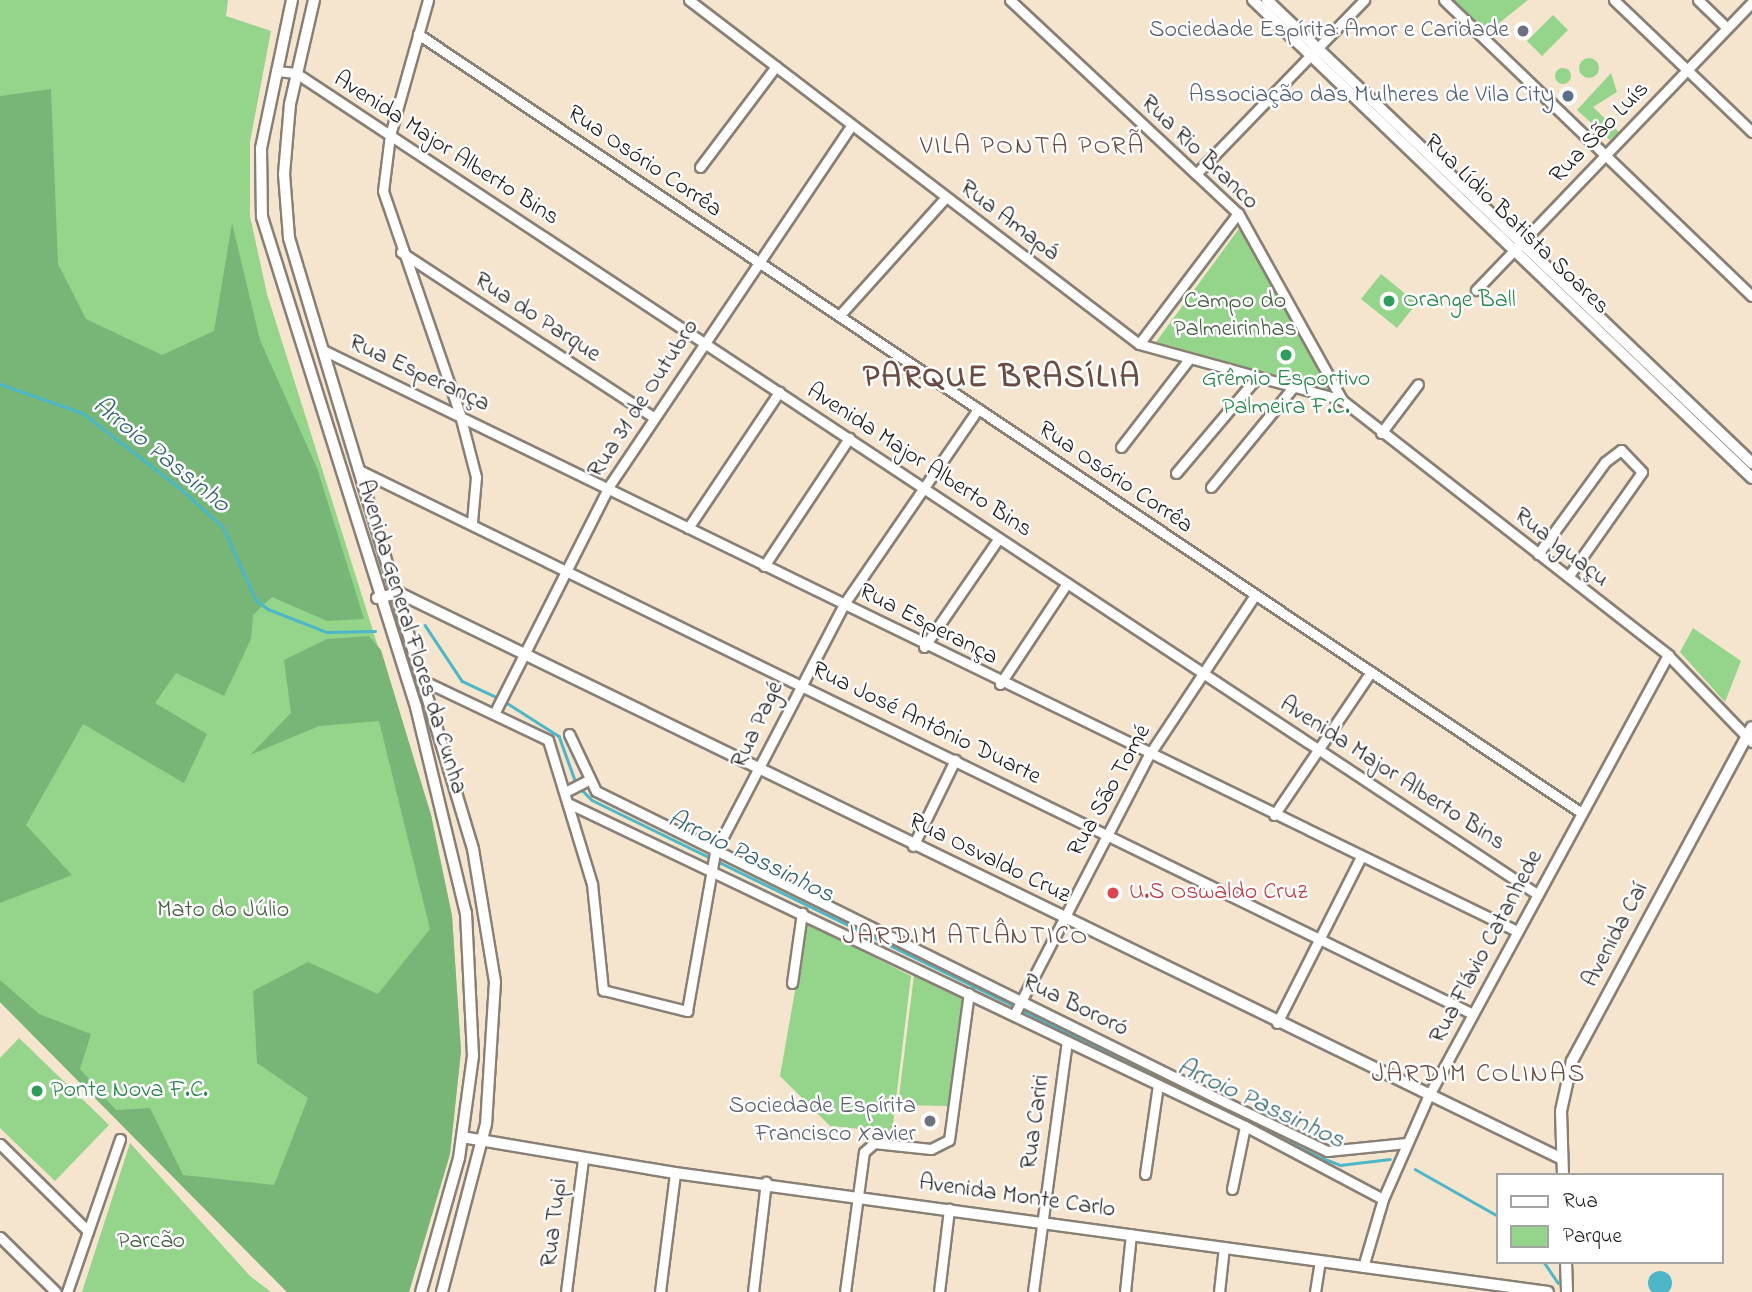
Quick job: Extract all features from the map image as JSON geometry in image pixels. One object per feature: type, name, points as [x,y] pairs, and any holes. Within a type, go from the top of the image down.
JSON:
[{"type":"main road","name":"Avenida General Flores da Cunha","points":[[292,0],[261,148],[261,216],[377,598],[416,707],[466,913],[473,1056],[462,1138],[421,1292]]},
{"type":"main road","name":"Avenida General Flores da Cunha","points":[[314,0],[296,73],[284,173],[289,238],[416,645],[473,849],[495,982],[481,1141],[442,1292]]},
{"type":"main road","name":"Rua Lídio Batista Soares","points":[[1254,0],[1267,4],[1449,182],[1513,251],[1563,299],[1591,318],[1721,441],[1752,478]]},
{"type":"main road","name":"Rua Lídio Batista Soares","points":[[1449,182],[1522,242],[1571,290],[1591,318]]},
{"type":"main road","points":[[1563,299],[1571,290]]},
{"type":"main road","name":"Rua Lídio Batista Soares","points":[[1721,441],[1752,463]]},
{"type":"main road","points":[[377,598],[399,593]]},
{"type":"main road","name":"Rua Osvaldo Cruz","points":[[399,593],[1428,1097],[1562,1159]]},
{"type":"main road","points":[[416,707],[426,682]]},
{"type":"main road","name":"Avenida Caí","points":[[1563,1173],[1561,1111],[1572,1061],[1750,735]]},
{"type":"main road","name":"Avenida Monte Carlo","points":[[462,1138],[675,1173],[766,1182],[1548,1292]]},
{"type":"main road","points":[[1566,1264],[1567,1292]]},
{"type":"street","points":[[428,0],[390,135],[383,191],[401,252],[460,415],[475,477],[472,522]]},
{"type":"street","name":"Rua Amapá","points":[[689,0],[1139,344],[1342,400]]},
{"type":"street","name":"Rua Rio Branco","points":[[1010,0],[1238,213],[1342,400]]},
{"type":"street","points":[[1196,174],[1364,0]]},
{"type":"street","points":[[1444,0],[1752,296]]},
{"type":"street","points":[[1614,0],[1752,132]]},
{"type":"street","points":[[1698,0],[1727,28]]},
{"type":"street","name":"Rua São Luís","points":[[1476,290],[1751,5]]},
{"type":"street","name":"Rua Osório Corrêa","points":[[418,34],[1580,813]]},
{"type":"street","points":[[700,167],[776,66]]},
{"type":"street","name":"Avenida Major Alberto Bins","points":[[276,71],[296,73],[1537,894]]},
{"type":"street","name":"Rua 31 de Outubro","points":[[497,707],[609,486],[652,416],[852,125]]},
{"type":"street","points":[[839,316],[946,197]]},
{"type":"street","points":[[1139,344],[1238,213]]},
{"type":"street","name":"Rua do Parque","points":[[401,252],[652,416]]},
{"type":"street","name":"Rua Esperança","points":[[323,350],[609,486],[924,647],[1517,932]]},
{"type":"street","points":[[1121,447],[1189,359]]},
{"type":"street","points":[[1176,473],[1257,377]]},
{"type":"street","points":[[1381,433],[1419,384]]},
{"type":"street","points":[[1212,487],[1293,387]]},
{"type":"street","points":[[688,528],[779,392]]},
{"type":"street","name":"Rua Iguaçu","points":[[1342,400],[1668,654],[1750,735]]},
{"type":"street","name":"Rua Pagé","points":[[570,804],[592,884],[603,990],[632,992],[682,1012],[689,1008],[710,868],[715,853],[761,768],[799,683],[844,604],[978,409]]},
{"type":"street","points":[[764,566],[849,438]]},
{"type":"street","points":[[1538,554],[1605,462],[1621,450],[1642,472],[1567,577]]},
{"type":"street","name":"Rua José Antônio Duarte","points":[[361,471],[566,567],[1473,1014]]},
{"type":"street","points":[[924,647],[999,538]]},
{"type":"street","points":[[1000,684],[1067,583]]},
{"type":"street","name":"Rua São Tomé","points":[[1015,1014],[1105,834],[1149,755],[1255,595]]},
{"type":"street","name":"Rua Flávio Catanhede","points":[[1363,1267],[1383,1199],[1428,1097],[1668,654]]},
{"type":"street","points":[[1274,815],[1371,672]]},
{"type":"street","points":[[426,682],[497,707],[548,740],[577,787]]},
{"type":"street","points":[[569,734],[577,787],[570,804],[1015,1014],[1245,1126],[1383,1199]]},
{"type":"street","points":[[913,846],[955,760]]},
{"type":"street","name":"Rua Bororó","points":[[577,787],[1327,1151],[1407,1143]]},
{"type":"street","points":[[1276,1023],[1361,857]]},
{"type":"street","points":[[792,983],[802,913]]},
{"type":"street","points":[[845,1292],[867,1147],[932,1149],[949,1140],[969,993]]},
{"type":"street","name":"Rua Cariri","points":[[1033,1292],[1068,1041]]},
{"type":"street","points":[[1145,1174],[1158,1085]]},
{"type":"street","points":[[1231,1189],[1245,1126]]},
{"type":"street","points":[[67,1292],[120,1139]]},
{"type":"street","points":[[0,1144],[88,1231]]},
{"type":"street","name":"Rua Tupi","points":[[566,1292],[583,1159]]},
{"type":"street","points":[[660,1292],[675,1173]]},
{"type":"street","points":[[753,1292],[766,1182]]},
{"type":"street","points":[[939,1292],[949,1209]]},
{"type":"street","points":[[1125,1292],[1131,1234]]},
{"type":"street","points":[[0,1237],[56,1292]]},
{"type":"street","points":[[1219,1292],[1224,1247]]},
{"type":"street","points":[[1315,1292],[1320,1261]]},
{"type":"green space","name":"Mato do Júlio","points":[[0,0],[228,0],[226,16],[271,31],[250,142],[250,216],[267,294],[431,815],[452,916],[461,1051],[450,1154],[409,1292],[287,1292],[0,1002]]},
{"type":"green space","points":[[1444,0],[1528,0],[1483,36]]},
{"type":"green space","points":[[1553,15],[1568,30],[1542,56],[1527,41]]},
{"type":"green space","points":[[1589,58],[1596,61],[1599,68],[1596,75],[1589,78],[1582,75],[1579,68],[1582,61]]},
{"type":"green space","points":[[1560,68],[1566,68],[1571,76],[1569,82],[1560,84],[1555,79],[1555,73]]},
{"type":"green space","points":[[1611,73],[1617,92],[1593,107],[1619,132],[1610,140],[1577,110]]},
{"type":"green space","points":[[51,89],[58,264],[86,319],[162,355],[214,331],[232,223],[260,340],[317,468],[364,619],[327,621],[272,597],[253,615],[251,639],[224,696],[176,673],[155,703],[207,734],[184,783],[83,724],[26,825],[72,875],[0,903],[0,96]]},
{"type":"green space","name":"Campo do Palmeirinhas","points":[[1241,226],[1328,390],[1156,342]]},
{"type":"green space","name":"Orange Ball","points":[[1381,274],[1417,303],[1397,328],[1361,299]]},
{"type":"green space","points":[[1693,628],[1741,661],[1725,702],[1680,652]]},
{"type":"green space","points":[[369,636],[381,650],[431,815],[452,916],[461,1051],[450,1154],[409,1292],[287,1292],[0,1002],[0,980],[39,1014],[91,1034],[80,1069],[116,1110],[150,1108],[183,1175],[274,1185],[308,1098],[257,1063],[253,991],[308,962],[378,994],[430,929],[379,721],[319,726],[250,755],[291,713],[284,660],[327,639]]},
{"type":"green space","points":[[807,923],[911,976],[892,1132],[830,1126],[780,1076]]},
{"type":"green space","points":[[914,975],[965,996],[949,1106],[898,1105]]},
{"type":"green space","name":"Ponte Nova F.C.","points":[[19,1038],[109,1125],[55,1181],[0,1128],[0,1058]]},
{"type":"green space","name":"Parcão","points":[[130,1143],[250,1276],[271,1292],[82,1292]]},
{"type":"water","points":[[1656,1272],[1664,1272],[1671,1279],[1671,1287],[1665,1293],[1655,1293],[1649,1287],[1649,1279]]},
{"type":"waterway","name":"Arroio Passinho","points":[[0,384],[83,413],[180,488],[223,527],[256,600],[268,609],[327,632],[375,631]]},
{"type":"waterway","name":"Arroio Passinhos","points":[[425,625],[462,681],[498,698]]},
{"type":"waterway","name":"Arroio Passinhos","points":[[504,701],[559,736],[576,783]]},
{"type":"waterway","name":"Arroio Passinhos","points":[[580,788],[592,800],[1014,1006]]},
{"type":"waterway","name":"Arroio Passinhos","points":[[1020,1009],[1317,1156],[1340,1165],[1390,1159]]},
{"type":"waterway","name":"Arroio Passinho","points":[[1415,1169],[1496,1215]]},
{"type":"waterway","name":"Arroio Passinho","points":[[1545,1264],[1558,1283]]},
{"type":"place","name":"Sociedade Espírita: Amor e Caridade","points":[[1523,31]]},
{"type":"place","name":"Associação das Mulheres de Vila City","points":[[1568,96]]},
{"type":"place","name":"Orange Ball","points":[[1389,301]]},
{"type":"place","name":"Grêmio Esportivo Palmeira F.C.","points":[[1286,355]]},
{"type":"place","name":"U.S Oswaldo Cruz","points":[[1113,893]]},
{"type":"place","name":"Ponte Nova F.C.","points":[[37,1091]]},
{"type":"place","name":"Sociedade Espírita Francisco Xavier","points":[[930,1121]]},
{"type":"district","name":"VILA PONTA PORÃ","points":[[1032,148]]},
{"type":"district","name":"PARQUE BRASÍLIA","points":[[1002,379]]},
{"type":"district","name":"JARDIM ATLÂNTICO","points":[[966,938]]},
{"type":"district","name":"JARDIM COLINAS","points":[[1479,1076]]}]
